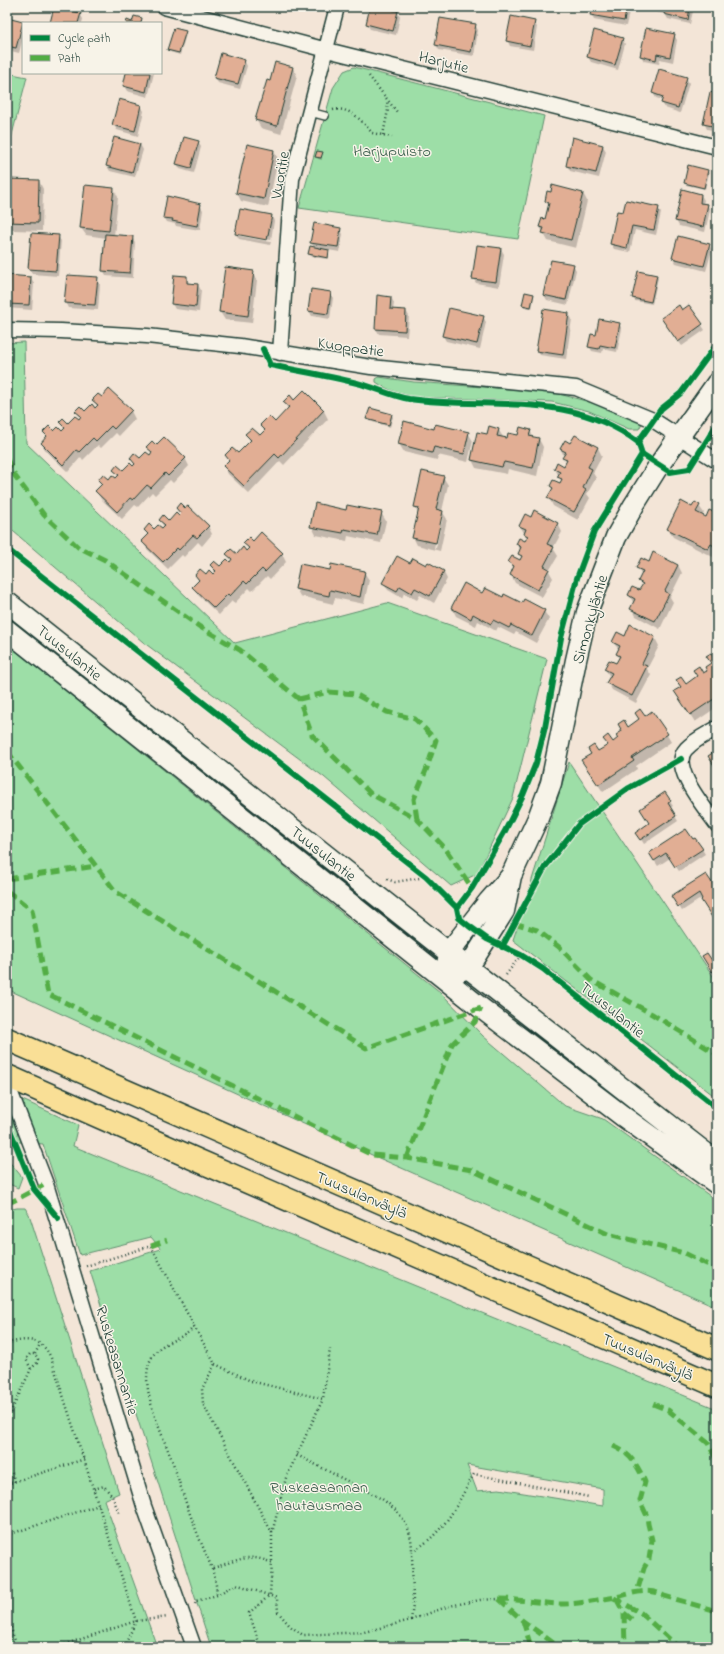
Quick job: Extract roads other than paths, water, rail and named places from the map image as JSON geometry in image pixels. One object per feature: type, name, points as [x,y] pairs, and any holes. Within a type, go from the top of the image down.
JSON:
[{"type":"highway","name":"Tuusulanväylä","points":[[7,1038],[717,1349]]},
{"type":"highway","name":"Tuusulanväylä","points":[[7,1076],[204,1164],[717,1386]]},
{"type":"main road","name":"Simonkyläntie","points":[[444,978],[449,952],[489,901],[511,876],[529,840],[551,783],[587,612],[616,537],[634,505],[679,436],[717,383]]},
{"type":"main road","name":"Tuusulantie","points":[[7,602],[468,968],[717,1162]]},
{"type":"main road","name":"Tuusulantie","points":[[7,630],[444,978],[624,1117],[717,1184]]},
{"type":"main road","name":"Simonkyläntie","points":[[468,968],[504,911],[511,876]]},
{"type":"main road","points":[[444,978],[468,968]]},
{"type":"street","name":"Harjutie","points":[[164,7],[201,12],[327,50],[717,147]]},
{"type":"street","name":"Vuoritie","points":[[280,353],[292,179],[327,50],[337,7]]},
{"type":"street","name":"Kuoppatie","points":[[7,330],[60,331],[147,336],[240,346],[371,367],[576,388],[653,420],[717,461]]},
{"type":"street","points":[[717,728],[685,749],[681,758],[683,774],[717,825]]},
{"type":"street","name":"Ruskeasannantie","points":[[7,1083],[49,1190],[144,1506],[194,1647]]},
{"type":"lane","points":[[310,112],[325,116]]},
{"type":"park label","name":"Harjupuisto","points":[[392,150]]},
{"type":"park label","name":"Ruskeasannan hautausmaa","points":[[319,1495]]}]
